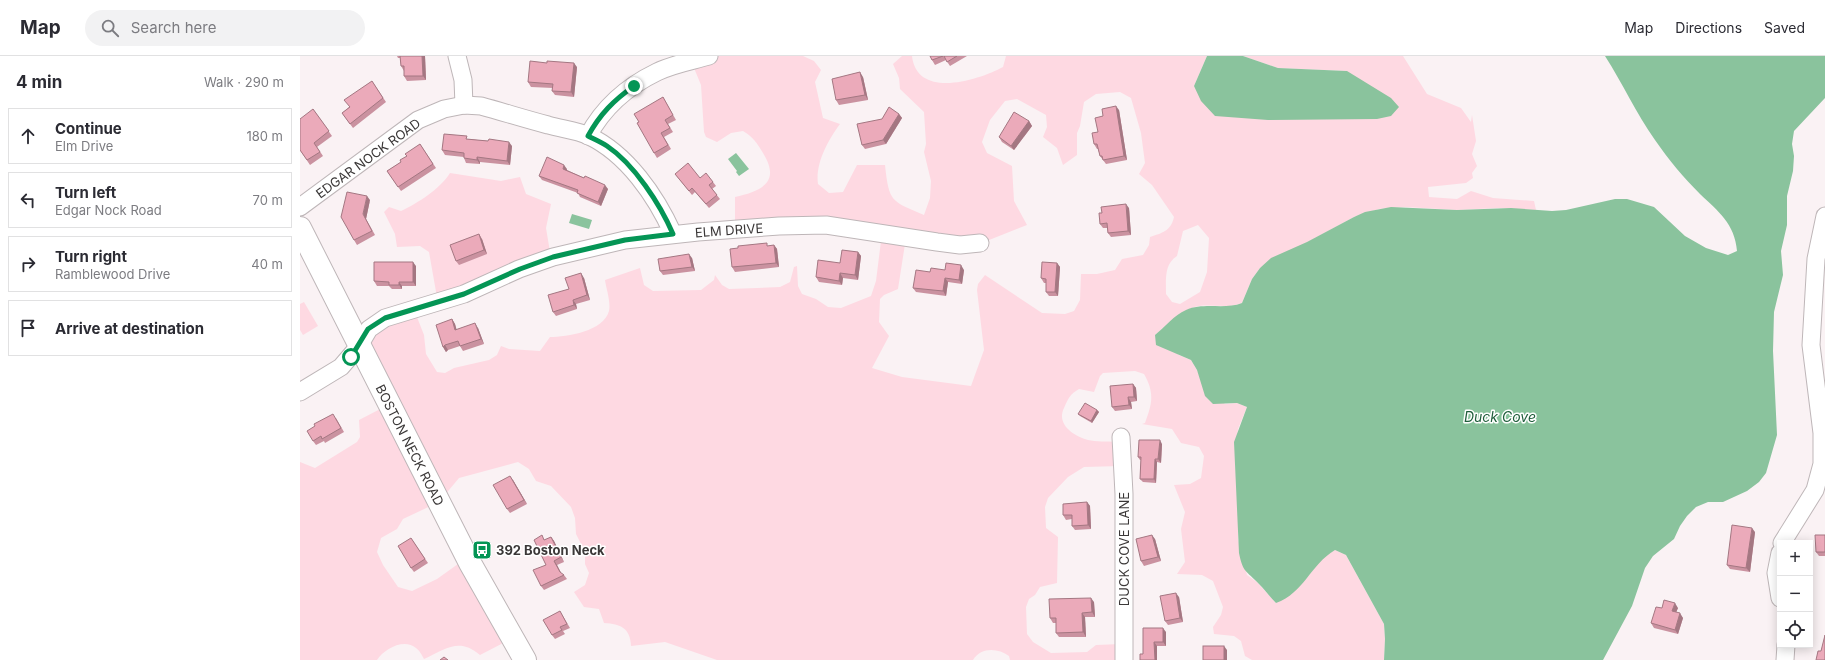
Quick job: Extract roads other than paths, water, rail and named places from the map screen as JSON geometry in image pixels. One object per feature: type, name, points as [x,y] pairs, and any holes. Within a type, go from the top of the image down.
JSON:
[{"type":"main road","name":"BOSTON NECK ROAD","points":[[300,228],[470,564],[526,660]]},
{"type":"street","points":[[457,56],[463,80],[464,105]]},
{"type":"street","points":[[588,136],[596,120],[613,101],[634,86],[657,72],[709,56]]},
{"type":"street","name":"EDGAR NOCK ROAD","points":[[300,207],[418,120],[444,109],[464,105],[481,106],[588,136],[608,146],[628,166],[664,214],[673,234]]},
{"type":"street","points":[[1784,540],[1815,490],[1822,464],[1822,433],[1811,345],[1816,258],[1825,216]]},
{"type":"street","name":"ELM DRIVE","points":[[300,392],[342,367],[359,346],[368,329],[385,318],[464,294],[520,269],[553,257],[625,240],[673,234],[779,226],[826,225],[960,245],[980,243]]},
{"type":"street","name":"DUCK COVE LANE","points":[[1121,437],[1124,494],[1124,660]]},
{"type":"street","points":[[1777,568],[1777,579]]},
{"type":"street","points":[[1785,660],[1786,648]]},
{"type":"water","points":[[1207,56],[1243,56],[1278,68],[1347,71],[1391,98],[1399,107],[1391,116],[1377,119],[1268,120],[1215,116],[1201,101],[1194,86]]},
{"type":"water","name":"Duck Cove","points":[[1605,56],[1825,56],[1825,98],[1794,131],[1792,144],[1794,156],[1793,171],[1787,196],[1787,225],[1781,251],[1783,275],[1774,312],[1773,351],[1777,435],[1766,473],[1759,482],[1747,491],[1723,502],[1708,502],[1696,507],[1687,516],[1674,539],[1653,556],[1645,568],[1632,606],[1603,660],[1384,660],[1384,624],[1346,555],[1335,550],[1326,556],[1294,593],[1276,603],[1246,571],[1239,553],[1234,442],[1247,407],[1237,403],[1213,404],[1205,396],[1197,370],[1191,360],[1156,345],[1155,335],[1174,318],[1186,310],[1200,307],[1229,306],[1242,303],[1252,279],[1260,268],[1271,258],[1307,242],[1365,212],[1391,207],[1457,210],[1511,208],[1552,211],[1566,210],[1615,199],[1627,199],[1654,207],[1685,236],[1706,248],[1728,255],[1737,251],[1736,241],[1729,226],[1719,212],[1682,175],[1660,147],[1648,130]]},
{"type":"water","points":[[736,153],[749,169],[739,176],[728,159]]},
{"type":"water","points":[[572,214],[592,220],[589,229],[569,223]]},
{"type":"place","name":"392 Boston Neck","points":[[482,550]]}]
